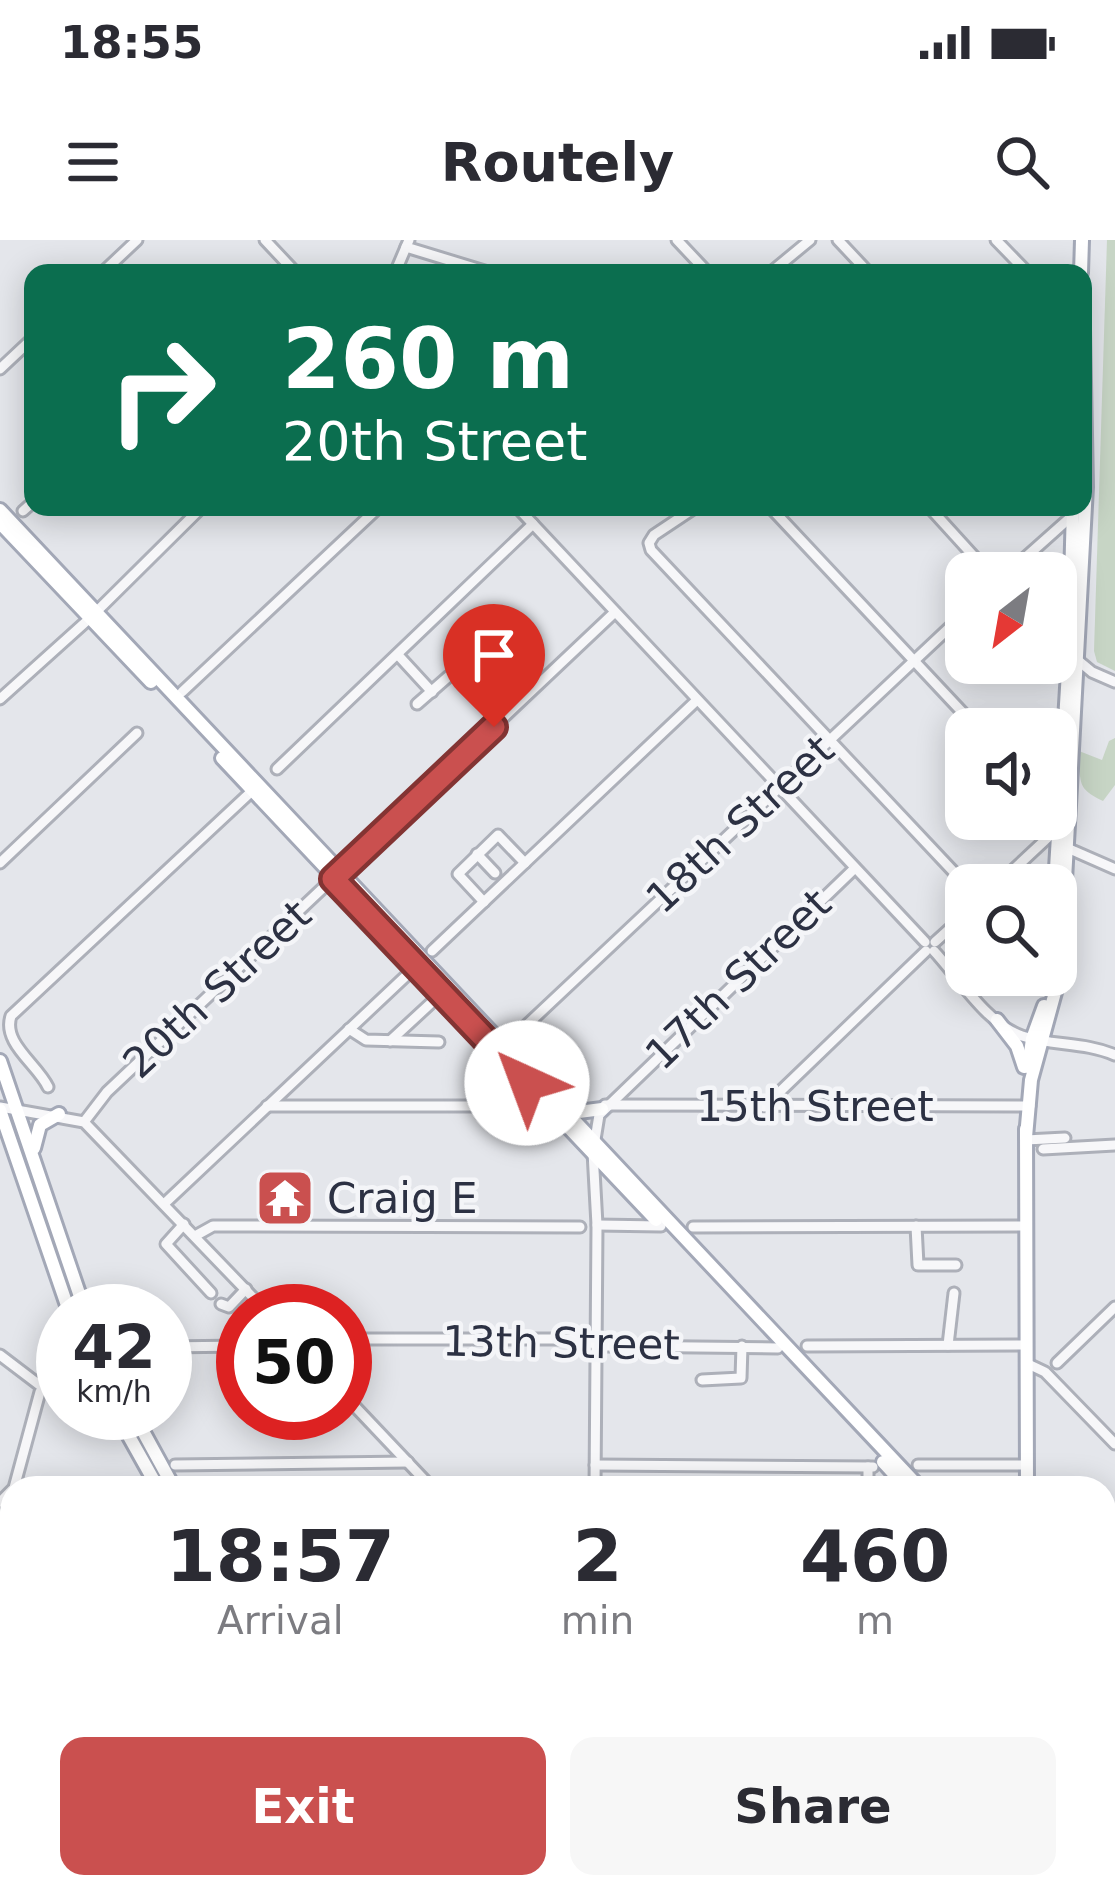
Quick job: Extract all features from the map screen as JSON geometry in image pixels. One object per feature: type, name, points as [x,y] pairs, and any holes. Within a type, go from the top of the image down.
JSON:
[{"type":"main road","points":[[0,510],[252,791],[570,1113],[662,1226],[896,1476]]},
{"type":"main road","points":[[1073,552],[1075,516]]},
{"type":"main road","points":[[1077,578],[1080,516]]},
{"type":"main road","points":[[0,523],[91,612],[909,1476]]},
{"type":"main road","points":[[1058,864],[1059,840]]},
{"type":"main road","points":[[1027,1106],[1037,1040],[1060,974],[1060,840]]},
{"type":"main road","points":[[1040,844],[1060,849]]},
{"type":"main road","points":[[1026,1080],[1048,996]]},
{"type":"main road","points":[[997,1020],[1020,1052],[1026,1080],[1026,1476]]},
{"type":"main road","points":[[0,1061],[76,1284]]},
{"type":"main road","points":[[570,1113],[604,1107]]},
{"type":"main road","points":[[0,1108],[60,1284]]},
{"type":"main road","points":[[38,1176],[36,1130],[58,1114]]},
{"type":"main road","points":[[131,1440],[151,1476]]},
{"type":"main road","points":[[148,1440],[167,1476]]},
{"type":"street","points":[[112,264],[137,240]]},
{"type":"street","points":[[266,240],[288,264]]},
{"type":"street","points":[[677,240],[700,264]]},
{"type":"street","points":[[781,264],[810,240]]},
{"type":"street","points":[[838,240],[860,264]]},
{"type":"street","points":[[996,240],[1018,263]]},
{"type":"street","points":[[408,244],[465,264]]},
{"type":"street","points":[[0,369],[24,346]]},
{"type":"street","points":[[0,699],[193,516]]},
{"type":"street","points":[[182,692],[369,516]]},
{"type":"street","points":[[525,516],[997,1020],[1037,1040],[1088,1046],[1115,1055]]},
{"type":"street","points":[[682,516],[649,543],[946,864]]},
{"type":"street","points":[[778,516],[959,708]]},
{"type":"street","points":[[937,516],[970,552]]},
{"type":"street","points":[[1030,552],[1069,516]]},
{"type":"street","points":[[277,769],[533,524]]},
{"type":"street","name":"20th Street","points":[[84,1122],[107,1092],[615,612]]},
{"type":"street","name":"18th Street","points":[[514,1037],[945,632]]},
{"type":"street","points":[[398,655],[432,692]]},
{"type":"street","points":[[1077,660],[1115,682]]},
{"type":"street","points":[[417,704],[449,676]]},
{"type":"street","points":[[432,951],[697,700]]},
{"type":"street","points":[[0,863],[137,733]]},
{"type":"street","points":[[48,1087],[10,1036],[11,1016],[252,791]]},
{"type":"street","points":[[484,902],[458,874],[477,854],[498,836],[525,863]]},
{"type":"street","points":[[1019,864],[1045,840]]},
{"type":"street","points":[[1060,849],[1115,869]]},
{"type":"street","points":[[477,854],[495,873]]},
{"type":"street","name":"17th Street","points":[[604,1107],[855,868]]},
{"type":"street","points":[[764,1107],[945,933]]},
{"type":"street","points":[[164,1204],[408,974]]},
{"type":"street","points":[[390,1041],[430,1004]]},
{"type":"street","points":[[349,1029],[366,1040],[436,1041],[413,1020]]},
{"type":"street","points":[[267,1106],[533,1106]]},
{"type":"street","name":"15th Street","points":[[604,1107],[1027,1106]]},
{"type":"street","points":[[596,1476],[594,1146],[604,1107]]},
{"type":"street","points":[[0,1108],[58,1114],[84,1122],[241,1284]]},
{"type":"street","points":[[1026,1138],[1115,1145]]},
{"type":"street","points":[[1043,1149],[1062,1141]]},
{"type":"street","points":[[184,1225],[166,1244],[211,1293]]},
{"type":"street","points":[[195,1236],[221,1226],[580,1227]]},
{"type":"street","points":[[597,1226],[662,1226]]},
{"type":"street","points":[[916,1226],[918,1265],[956,1265]]},
{"type":"street","points":[[693,1227],[1027,1226]]},
{"type":"street","points":[[948,1345],[954,1293]]},
{"type":"street","points":[[1057,1363],[1115,1307]]},
{"type":"street","name":"13th Street","points":[[372,1340],[571,1339],[778,1348]]},
{"type":"street","points":[[807,1346],[1027,1345]]},
{"type":"street","points":[[702,1379],[741,1378],[747,1346]]},
{"type":"street","points":[[0,1355],[36,1382]]},
{"type":"street","points":[[1026,1363],[1050,1376],[1115,1444]]},
{"type":"street","points":[[17,1476],[36,1408]]},
{"type":"street","points":[[372,1424],[421,1476]]},
{"type":"street","points":[[175,1465],[408,1462]]},
{"type":"street","points":[[919,1465],[1026,1465]]},
{"type":"street","points":[[596,1466],[871,1467],[870,1476]]},
{"type":"green space","points":[[1107,240],[1115,240],[1115,671],[1097,662],[1094,651]]},
{"type":"green space","points":[[1115,738],[1115,785],[1103,801],[1084,788],[1077,754],[1079,751],[1102,760],[1109,741]]},
{"type":"place","name":"Craig E","points":[[285,1198]]},
{"type":"route","points":[[494,727],[333,879],[527,1083]]}]
